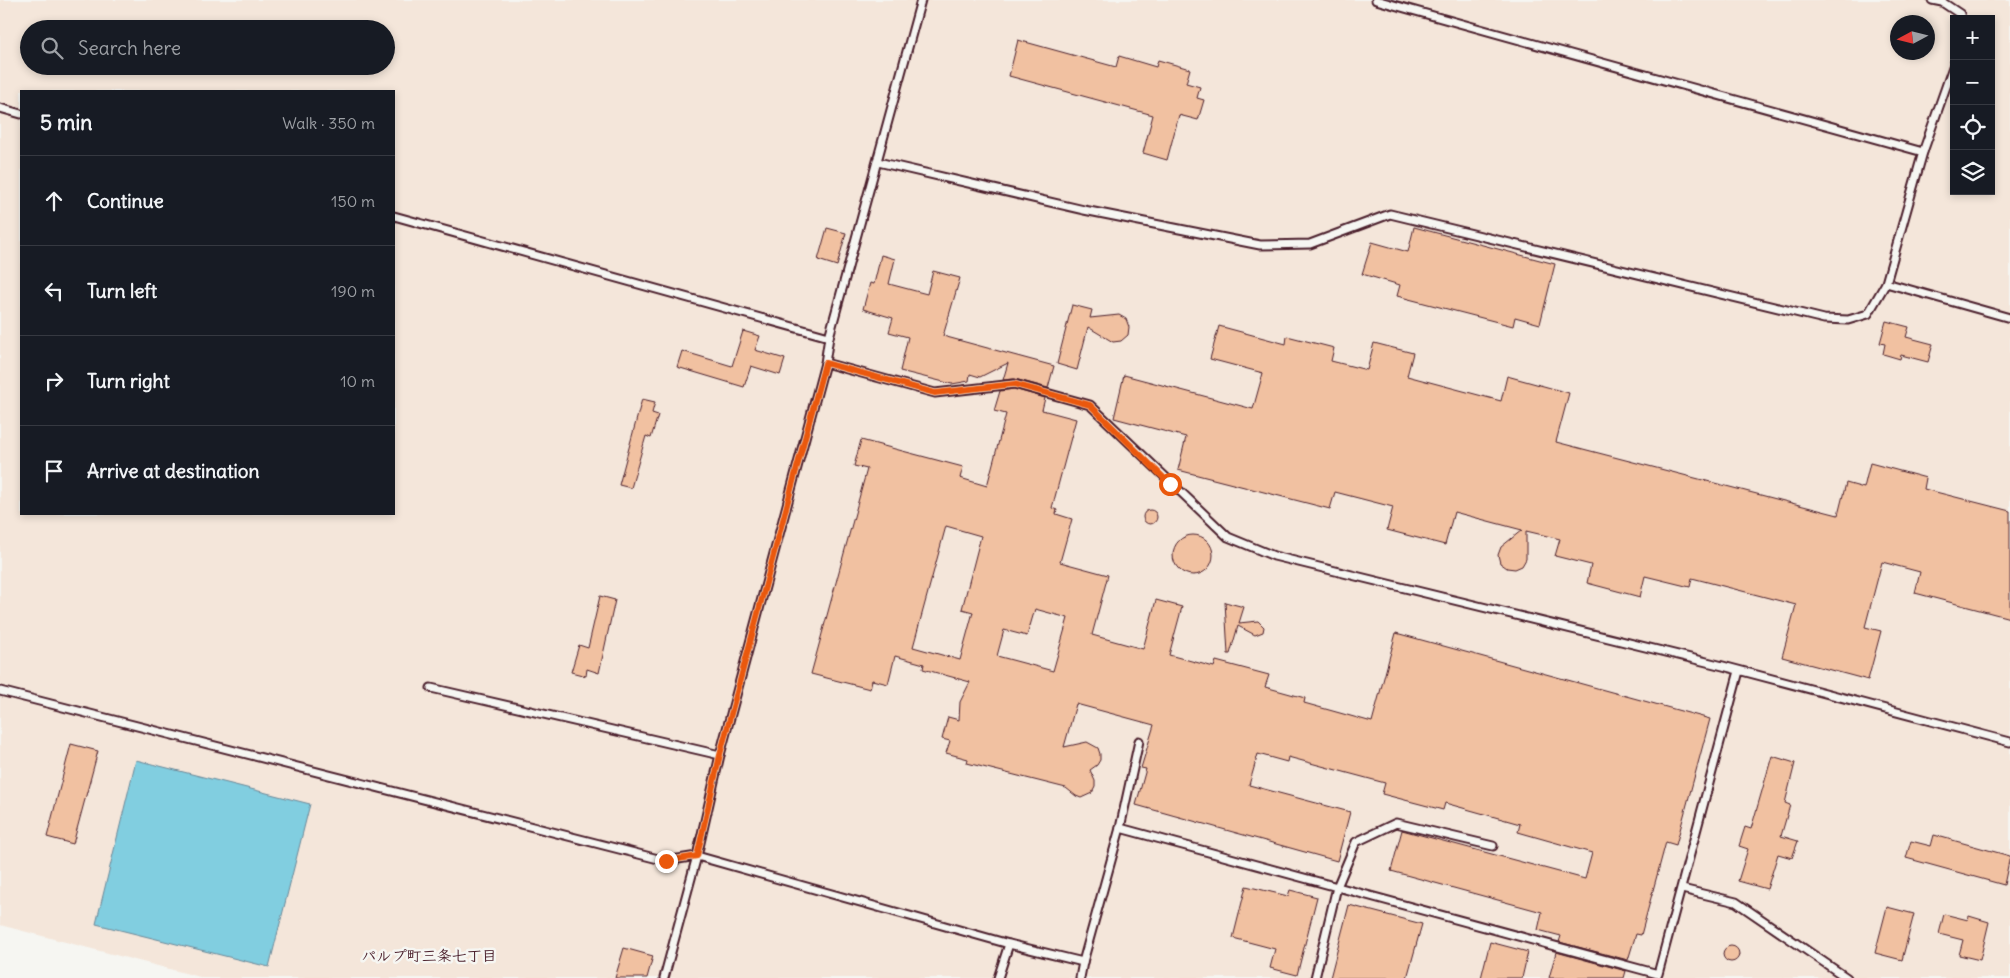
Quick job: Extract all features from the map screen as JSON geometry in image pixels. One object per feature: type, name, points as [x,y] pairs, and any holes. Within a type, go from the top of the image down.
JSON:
[{"type":"lane","points":[[664,978],[697,856],[720,755],[921,0]]},
{"type":"lane","points":[[1376,0],[1923,152]]},
{"type":"lane","points":[[1932,0],[1942,2],[1960,15]]},
{"type":"lane","points":[[878,162],[1084,210],[1260,245],[1310,244],[1390,214],[1824,319],[1848,320],[1868,314],[1886,283],[1923,152],[1950,75]]},
{"type":"lane","points":[[0,108],[20,114]]},
{"type":"lane","points":[[395,216],[830,337]]},
{"type":"lane","points":[[1886,283],[2010,318]]},
{"type":"lane","points":[[825,363],[935,393],[1014,384],[1090,405],[1170,484],[1228,537],[1274,556],[1739,671],[2010,742]]},
{"type":"lane","points":[[1120,828],[1645,974],[1658,974],[1739,671]]},
{"type":"lane","points":[[431,688],[720,755]]},
{"type":"lane","points":[[0,691],[666,861],[697,856],[1009,944],[1083,962]]},
{"type":"lane","points":[[1080,978],[1120,828],[1139,741]]},
{"type":"lane","points":[[1315,978],[1337,887],[1356,842],[1396,823],[1493,846]]},
{"type":"lane","points":[[1682,890],[1736,902],[1847,978]]},
{"type":"lane","points":[[998,978],[1009,944]]},
{"type":"shaded area","points":[[0,0],[2010,0],[2010,978],[204,978],[0,925]]},
{"type":"water","points":[[136,760],[310,804],[269,967],[96,924]]},
{"type":"building","points":[[1018,40],[1116,67],[1119,56],[1156,67],[1158,60],[1190,69],[1186,83],[1200,87],[1197,98],[1204,100],[1198,120],[1179,115],[1167,160],[1143,153],[1153,115],[1009,76]]},
{"type":"building","points":[[1414,227],[1555,264],[1540,324],[1515,317],[1513,326],[1397,296],[1400,285],[1362,274],[1372,242],[1408,252]]},
{"type":"building","points":[[827,228],[846,233],[837,266],[818,260]]},
{"type":"building","points":[[881,255],[895,259],[889,284],[927,294],[933,271],[960,278],[943,336],[1054,366],[1048,388],[1015,379],[1003,380],[1008,363],[980,377],[970,374],[969,381],[952,384],[900,371],[908,337],[889,332],[893,318],[863,309],[870,283],[874,284]]},
{"type":"building","points":[[1072,305],[1092,310],[1090,318],[1119,315],[1126,319],[1129,327],[1128,335],[1121,341],[1113,342],[1088,327],[1077,370],[1057,364]]},
{"type":"building","points":[[1886,321],[1909,327],[1906,337],[1933,344],[1928,362],[1901,355],[1900,359],[1883,354],[1885,344],[1880,343]]},
{"type":"building","points":[[1219,326],[1286,344],[1287,336],[1334,348],[1331,361],[1367,370],[1374,343],[1413,353],[1407,376],[1501,401],[1507,376],[1569,393],[1556,442],[1838,515],[1846,483],[1864,488],[1870,463],[1926,478],[1924,489],[2010,511],[2010,618],[1915,593],[1920,572],[1882,562],[1865,627],[1881,631],[1868,680],[1782,657],[1796,605],[1692,578],[1690,587],[1645,576],[1640,597],[1587,583],[1591,565],[1555,556],[1560,539],[1526,531],[1526,559],[1522,566],[1515,569],[1507,568],[1500,563],[1498,555],[1501,547],[1522,530],[1454,512],[1445,545],[1387,530],[1393,507],[1335,492],[1330,509],[1178,470],[1186,437],[1114,418],[1124,375],[1253,409],[1263,373],[1210,359]]},
{"type":"building","points":[[743,331],[760,336],[755,350],[785,359],[780,375],[751,366],[744,387],[677,367],[682,351],[732,366]]},
{"type":"building","points":[[1014,389],[1045,398],[1042,410],[1076,419],[1052,508],[1057,510],[1056,514],[1072,519],[1060,562],[1108,575],[1092,635],[1143,649],[1156,600],[1182,607],[1169,655],[1214,667],[1216,661],[1269,675],[1265,687],[1305,698],[1304,703],[1372,722],[1396,633],[1710,719],[1676,845],[1666,842],[1641,935],[1636,934],[1628,960],[1559,942],[1561,936],[1538,930],[1542,912],[1391,871],[1402,830],[1585,879],[1592,853],[1518,832],[1520,824],[1445,803],[1443,810],[1382,794],[1385,783],[1288,757],[1287,762],[1258,754],[1249,785],[1350,812],[1337,861],[1136,805],[1146,769],[1141,768],[1154,725],[1076,704],[1064,747],[1087,742],[1098,748],[1100,754],[1100,760],[1097,765],[1090,770],[1095,781],[1095,787],[1092,793],[1081,798],[1066,788],[967,763],[968,759],[946,753],[950,741],[942,739],[948,717],[959,720],[960,702],[970,682],[923,669],[924,664],[895,656],[888,684],[872,680],[870,689],[811,674],[867,469],[854,466],[861,440],[963,467],[960,478],[987,486],[1006,414],[994,411],[1000,391]],"holes":[[[946,526],[981,536],[962,609],[973,612],[960,660],[913,647]],[[1035,609],[1068,618],[1053,671],[997,656],[1004,630],[1027,636]]]},
{"type":"building","points":[[642,399],[655,402],[652,413],[658,415],[651,438],[646,436],[631,488],[619,485]]},
{"type":"building","points":[[1147,510],[1153,510],[1157,517],[1153,524],[1147,524],[1143,520],[1143,514]]},
{"type":"building","points":[[1197,535],[1204,538],[1210,544],[1213,555],[1212,563],[1204,572],[1197,575],[1189,575],[1182,572],[1174,563],[1173,551],[1176,544],[1185,536]]},
{"type":"building","points":[[600,596],[615,600],[599,673],[587,669],[586,676],[571,672],[579,645],[588,648]]},
{"type":"building","points":[[1225,602],[1244,607],[1239,623],[1258,621],[1264,627],[1263,632],[1255,635],[1238,626],[1230,654],[1228,654]]},
{"type":"building","points":[[71,744],[98,751],[73,844],[47,837]]},
{"type":"building","points":[[1772,756],[1795,763],[1785,803],[1790,805],[1781,836],[1798,841],[1792,858],[1778,854],[1767,889],[1738,881],[1748,849],[1739,846],[1745,827],[1751,829]]},
{"type":"building","points":[[1934,835],[2010,856],[2004,885],[1906,858],[1911,841],[1931,846]]},
{"type":"building","points":[[1246,886],[1288,896],[1290,890],[1317,897],[1297,975],[1270,968],[1275,949],[1233,938]]},
{"type":"building","points":[[1349,905],[1422,924],[1407,978],[1330,978]]},
{"type":"building","points":[[1887,907],[1914,914],[1902,960],[1875,953]]},
{"type":"building","points":[[1944,914],[1968,920],[1969,916],[1989,922],[1980,960],[1959,955],[1963,940],[1939,934]]},
{"type":"building","points":[[1490,942],[1528,952],[1522,978],[1481,978]]},
{"type":"building","points":[[1728,946],[1734,946],[1739,951],[1737,960],[1728,962],[1723,957],[1723,951]]},
{"type":"building","points":[[624,948],[653,956],[647,978],[615,978]]},
{"type":"building","points":[[1556,952],[1626,971],[1624,978],[1549,978]]},
{"type":"district","name":"パルプ町三条七丁目","points":[[429,956]]},
{"type":"route","points":[[666,861],[697,856],[720,755],[825,363],[935,393],[1014,384],[1090,405],[1170,484]]}]
